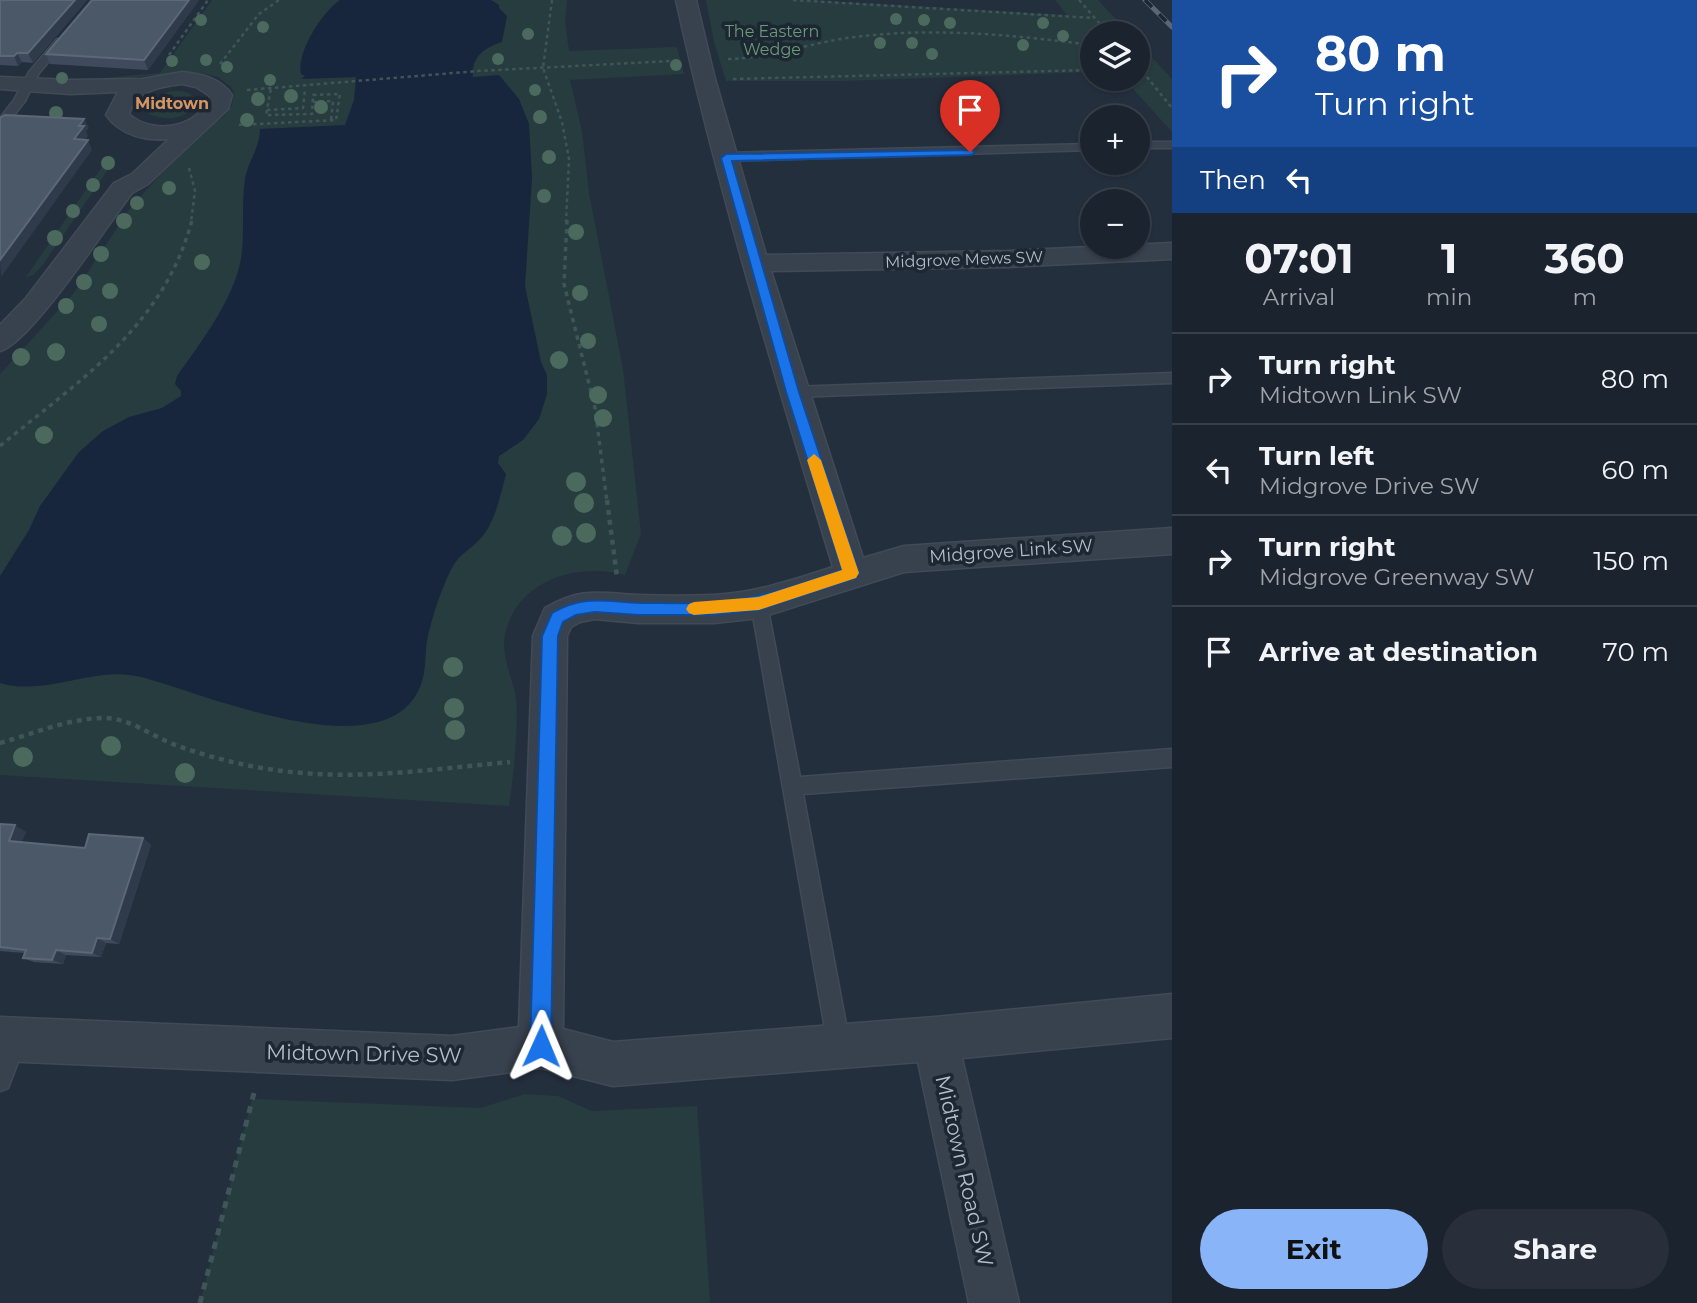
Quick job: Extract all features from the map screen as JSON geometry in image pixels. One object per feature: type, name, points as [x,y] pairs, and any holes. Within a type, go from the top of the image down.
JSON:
[{"type":"street","points":[[686,0],[713,69],[726,158],[793,392],[851,573]]},
{"type":"street","points":[[15,95],[70,87],[143,85],[182,78],[200,80],[213,86],[220,95],[220,105],[212,116],[197,125],[140,179],[126,169]]},
{"type":"street","points":[[0,83],[15,95],[84,104],[121,120],[137,131],[156,133],[197,125]]},
{"type":"street","points":[[0,342],[34,304],[126,169],[130,141],[121,120],[119,104],[128,94],[143,85]]},
{"type":"street","name":"Midgrove Mews SW","points":[[755,263],[1008,259],[1172,251]]},
{"type":"street","points":[[4,302],[34,304]]},
{"type":"street","name":"Midgrove Link SW","points":[[541,1046],[550,636],[557,618],[573,609],[595,605],[617,608],[714,609],[759,604],[851,573],[904,559],[1172,541]]},
{"type":"street","name":"Midtown Drive SW","points":[[5,1053],[453,1058],[541,1046],[613,1064],[935,1039],[1172,1016]]},
{"type":"street","name":"Midtown Road SW","points":[[935,1039],[994,1303]]},
{"type":"lane","points":[[0,126],[15,95],[69,31]]},
{"type":"lane","points":[[1150,145],[1172,145]]},
{"type":"lane","points":[[726,158],[1080,147]]},
{"type":"lane","points":[[793,392],[1172,378]]},
{"type":"lane","points":[[759,604],[839,1046]]},
{"type":"lane","points":[[792,786],[1172,758]]},
{"type":"path","points":[[164,62],[208,0]]},
{"type":"path","points":[[214,68],[228,56],[249,23],[261,11],[279,0]]},
{"type":"path","points":[[552,0],[543,68],[566,138],[569,159],[564,284],[595,408],[617,577],[617,608]]},
{"type":"path","points":[[793,0],[1094,18]]},
{"type":"path","points":[[1079,0],[1097,21]]},
{"type":"path","points":[[713,69],[841,39],[901,33],[1005,33],[1080,43]]},
{"type":"path","points":[[236,91],[478,71],[682,60]]},
{"type":"path","points":[[713,69],[863,78],[1080,69]]},
{"type":"path","points":[[1150,81],[1172,108]]},
{"type":"path","points":[[266,115],[312,114],[313,94],[340,93],[336,120],[264,124],[271,88]]},
{"type":"path","points":[[267,110],[303,108],[305,89]]},
{"type":"path","points":[[313,102],[333,101],[331,121]]},
{"type":"path","points":[[0,446],[82,380],[155,304],[176,266],[191,229],[195,198],[192,175],[187,165]]},
{"type":"path","points":[[0,743],[74,722],[104,718],[128,722],[174,745],[214,758],[301,773],[372,775],[547,760]]},
{"type":"path","points":[[200,1303],[254,1093]]},
{"type":"green space","points":[[212,0],[567,0],[565,21],[569,51],[677,47],[684,74],[570,80],[582,131],[589,193],[623,369],[641,534],[625,575],[589,571],[554,578],[524,598],[514,612],[504,638],[517,717],[509,806],[0,775],[0,374],[73,294],[131,207],[193,139],[225,115],[232,105],[234,93],[231,87],[218,77],[205,74],[180,72],[116,80],[105,78],[160,73]]},
{"type":"green space","name":"The Eastern Wedge","points":[[706,0],[812,0],[1067,15],[1055,0],[1098,0],[1118,21],[1080,21],[1080,72],[841,81],[726,81],[714,42]]},
{"type":"green space","points":[[1150,55],[1172,79],[1172,132],[1135,91],[1150,91]]},
{"type":"green space","points":[[168,92],[191,95],[196,101],[193,108],[174,118],[159,117],[146,112],[149,100]]},
{"type":"green space","points":[[110,155],[115,158],[114,161],[42,266],[33,275],[26,277]]},
{"type":"green space","points":[[525,1094],[558,1096],[592,1111],[697,1106],[710,1303],[200,1303],[252,1099],[480,1108]]},
{"type":"water","points":[[340,0],[491,0],[499,5],[507,16],[502,42],[489,47],[476,59],[473,77],[499,75],[519,99],[529,124],[532,178],[525,286],[541,362],[547,375],[547,394],[539,419],[523,440],[499,456],[498,463],[506,474],[496,510],[484,534],[459,558],[446,580],[430,627],[424,673],[419,689],[394,716],[364,725],[326,725],[244,709],[141,677],[123,674],[35,686],[0,683],[0,576],[29,530],[40,506],[79,452],[103,431],[129,417],[162,408],[181,396],[181,391],[175,384],[177,376],[224,306],[237,275],[242,249],[245,179],[260,129],[345,125],[354,100],[356,77],[301,79],[305,76],[301,74],[301,65],[306,45],[318,23]]},
{"type":"building","points":[[0,0],[75,0],[28,53],[0,56]]},
{"type":"building","points":[[92,0],[189,0],[144,60],[46,54]]},
{"type":"building","points":[[5,115],[84,119],[79,126],[84,126],[74,139],[88,140],[0,260],[0,118]]},
{"type":"building","points":[[0,824],[15,825],[9,841],[85,848],[89,834],[143,838],[110,939],[97,938],[92,953],[56,950],[52,960],[23,958],[26,950],[0,947]]},
{"type":"railway","points":[[1145,0],[1172,27]]},
{"type":"slow traffic","points":[[694,609],[759,604],[851,573],[814,460]]},
{"type":"district","name":"Midtown","points":[[172,103]]},
{"type":"route","points":[[541,1046],[550,636],[557,618],[573,609],[595,605],[638,609],[714,609],[759,604],[851,573],[793,392],[726,158],[970,152]]}]
